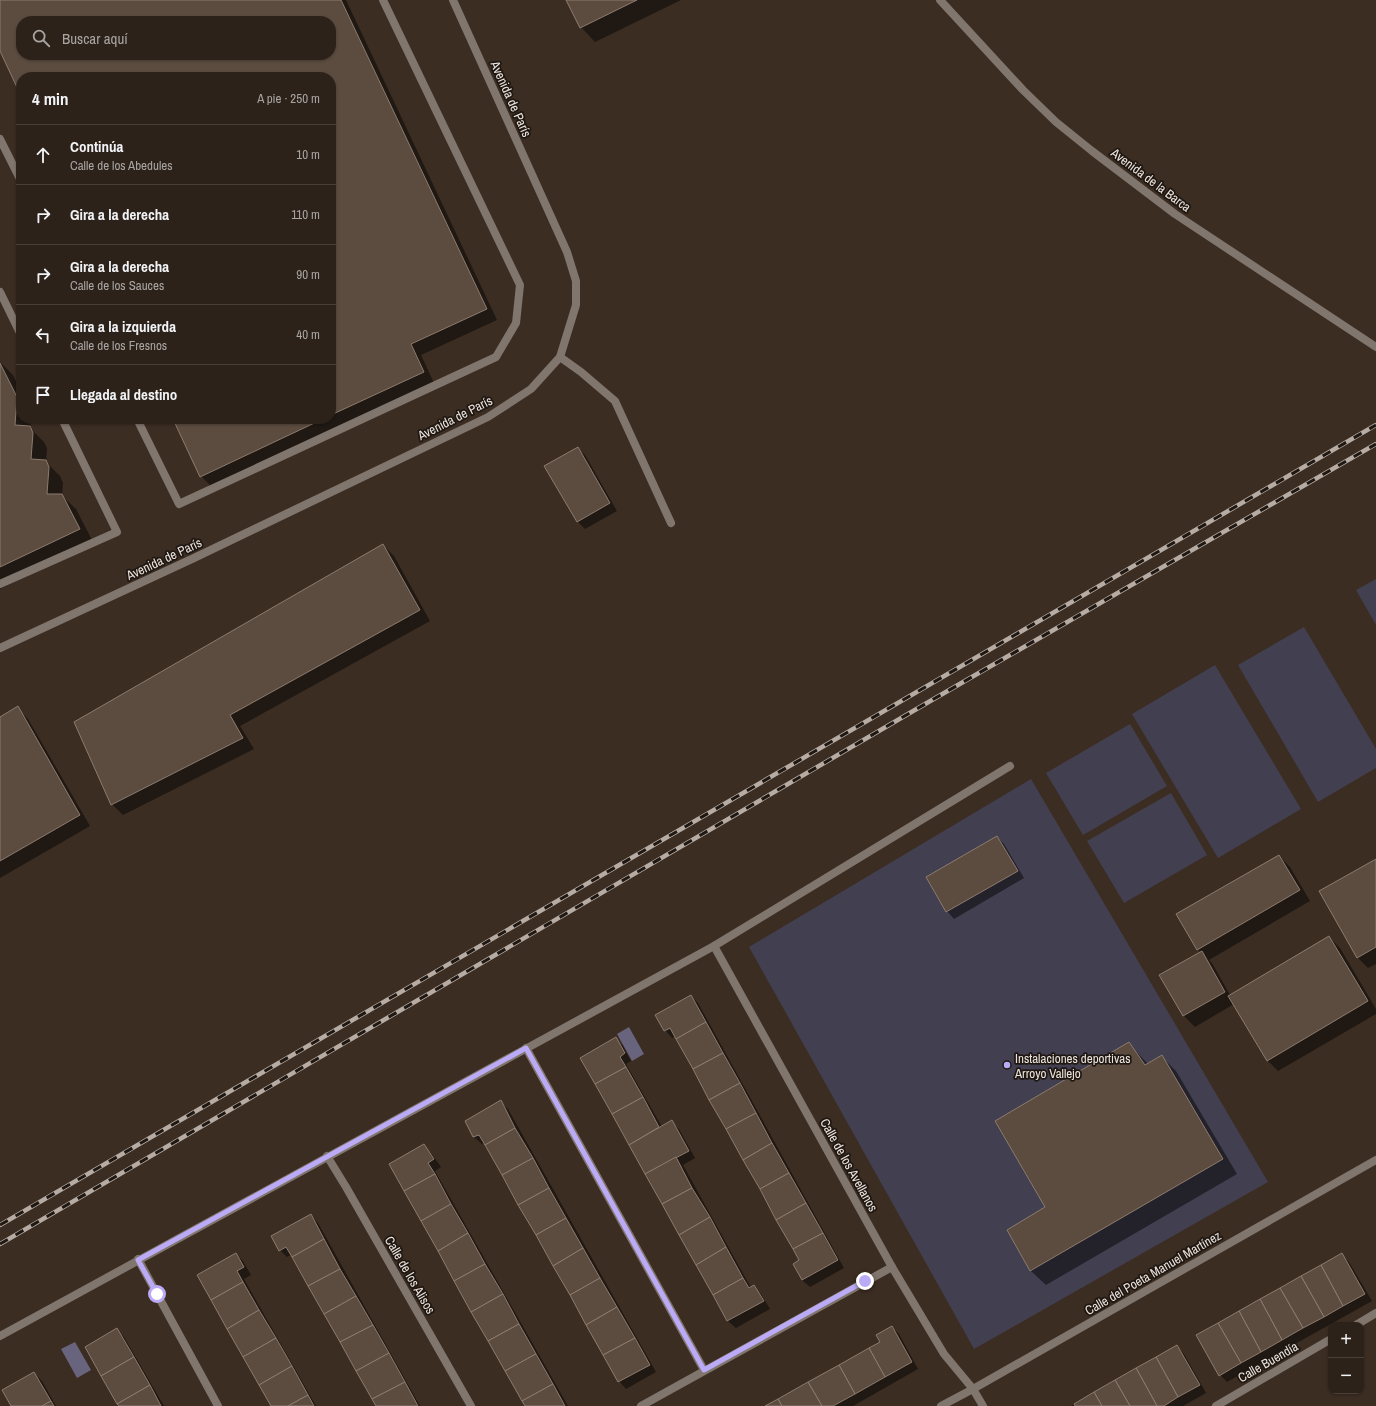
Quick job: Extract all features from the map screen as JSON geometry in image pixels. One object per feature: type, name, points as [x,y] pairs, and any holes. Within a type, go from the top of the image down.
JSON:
[{"type":"street","points":[[139,424],[179,504],[496,357],[516,323],[520,285],[383,0]]},
{"type":"street","name":"Avenida de París","points":[[0,648],[194,558],[488,417],[531,389],[560,357],[576,305],[576,281],[567,252],[453,0]]},
{"type":"street","name":"Avenida de la Barca","points":[[940,0],[1023,90],[1056,122],[1092,151],[1175,214],[1375,346]]},
{"type":"street","points":[[0,139],[16,172]]},
{"type":"street","points":[[0,292],[16,325]]},
{"type":"street","points":[[560,357],[616,401],[671,523]]},
{"type":"street","points":[[0,584],[117,532],[64,424]]},
{"type":"street","points":[[0,1336],[327,1156],[714,946],[1010,766]]},
{"type":"street","name":"Calle de los Avellanos","points":[[714,946],[892,1267],[944,1354],[973,1389],[983,1406]]},
{"type":"street","points":[[526,1048],[704,1370]]},
{"type":"street","name":"Calle de los Alisos","points":[[327,1156],[471,1406]]},
{"type":"street","name":"Calle del Poeta Manuel Martínez","points":[[941,1406],[1376,1160]]},
{"type":"street","points":[[138,1260],[218,1406]]},
{"type":"street","points":[[641,1406],[892,1267]]},
{"type":"street","points":[[1361,1322],[1376,1313]]},
{"type":"street","name":"Calle Buendía","points":[[1216,1406],[1328,1341]]},
{"type":"shaded area","points":[[1376,579],[1376,625],[1356,590]]},
{"type":"shaded area","points":[[1304,627],[1376,749],[1376,768],[1318,802],[1238,665]]},
{"type":"shaded area","points":[[1215,665],[1301,809],[1218,858],[1132,714]]},
{"type":"shaded area","points":[[1130,724],[1167,786],[1083,835],[1046,773]]},
{"type":"shaded area","name":"Instalaciones deportivas Arroyo Vallejo","points":[[1031,779],[1268,1182],[974,1349],[749,947]]},
{"type":"shaded area","points":[[1171,793],[1207,855],[1124,903],[1087,841]]},
{"type":"shaded area","points":[[629,1027],[644,1054],[632,1061],[617,1034]]},
{"type":"shaded area","points":[[75,1342],[91,1370],[77,1378],[61,1349]]},
{"type":"building","points":[[0,0],[341,0],[487,309],[411,344],[424,372],[336,413],[336,72],[16,72],[16,85],[0,51]]},
{"type":"building","points":[[566,0],[637,0],[580,28]]},
{"type":"building","points":[[0,363],[16,395],[15,425],[30,426],[33,433],[31,459],[46,460],[49,467],[47,494],[62,494],[80,529],[0,567]]},
{"type":"building","points":[[175,424],[312,424],[200,477]]},
{"type":"building","points":[[578,447],[610,503],[577,522],[544,466]]},
{"type":"building","points":[[383,544],[420,610],[230,715],[243,738],[111,805],[74,722]]},
{"type":"building","points":[[18,706],[80,815],[0,861],[0,717]]},
{"type":"building","points":[[997,836],[1018,871],[946,912],[926,877]]},
{"type":"building","points":[[1279,855],[1300,890],[1197,950],[1176,914]]},
{"type":"building","points":[[1376,859],[1376,947],[1357,958],[1319,891]]},
{"type":"building","points":[[1329,936],[1368,1001],[1267,1061],[1228,996]]},
{"type":"building","points":[[1202,951],[1225,992],[1183,1016],[1159,975]]},
{"type":"building","points":[[691,995],[706,1022],[676,1039],[670,1028],[664,1031],[655,1015]]},
{"type":"building","points":[[706,1022],[723,1053],[693,1069],[676,1039]]},
{"type":"building","points":[[616,1037],[625,1053],[620,1057],[626,1067],[595,1084],[580,1058]]},
{"type":"building","points":[[1129,1042],[1145,1065],[1162,1055],[1223,1159],[1030,1271],[1007,1230],[1045,1207],[995,1121]]},
{"type":"building","points":[[723,1053],[740,1083],[709,1100],[693,1069]]},
{"type":"building","points":[[626,1067],[643,1097],[612,1114],[595,1084]]},
{"type":"building","points":[[740,1083],[756,1113],[726,1129],[709,1100]]},
{"type":"building","points":[[643,1097],[659,1127],[629,1145],[612,1114]]},
{"type":"building","points":[[501,1100],[515,1128],[485,1145],[479,1135],[473,1137],[465,1121]]},
{"type":"building","points":[[756,1113],[772,1143],[743,1160],[726,1129]]},
{"type":"building","points":[[672,1120],[689,1151],[645,1174],[629,1145]]},
{"type":"building","points":[[515,1128],[533,1158],[502,1175],[485,1145]]},
{"type":"building","points":[[772,1143],[789,1173],[760,1189],[743,1160]]},
{"type":"building","points":[[424,1144],[434,1159],[428,1163],[435,1174],[404,1191],[389,1164]]},
{"type":"building","points":[[676,1157],[692,1188],[662,1204],[645,1174]]},
{"type":"building","points":[[533,1158],[549,1188],[518,1205],[502,1175]]},
{"type":"building","points":[[789,1173],[806,1203],[776,1220],[760,1189]]},
{"type":"building","points":[[435,1174],[451,1204],[421,1221],[404,1191]]},
{"type":"building","points":[[549,1188],[566,1218],[536,1235],[518,1205]]},
{"type":"building","points":[[692,1188],[710,1217],[679,1235],[662,1204]]},
{"type":"building","points":[[806,1203],[823,1233],[793,1249],[776,1220]]},
{"type":"building","points":[[451,1204],[468,1233],[438,1251],[421,1221]]},
{"type":"building","points":[[311,1214],[324,1239],[292,1257],[286,1247],[279,1251],[271,1236]]},
{"type":"building","points":[[710,1217],[726,1247],[696,1265],[679,1235]]},
{"type":"building","points":[[566,1218],[583,1248],[553,1266],[536,1235]]},
{"type":"building","points":[[468,1233],[485,1264],[454,1281],[438,1251]]},
{"type":"building","points":[[823,1233],[838,1260],[802,1280],[793,1264],[799,1260],[793,1249]]},
{"type":"building","points":[[324,1239],[340,1269],[308,1286],[292,1257]]},
{"type":"building","points":[[726,1247],[743,1278],[713,1295],[696,1265]]},
{"type":"building","points":[[583,1248],[600,1278],[570,1295],[553,1266]]},
{"type":"building","points":[[236,1253],[244,1267],[237,1271],[243,1282],[211,1300],[197,1275]]},
{"type":"building","points":[[1342,1253],[1365,1294],[1343,1306],[1321,1265]]},
{"type":"building","points":[[485,1264],[503,1294],[471,1312],[454,1281]]},
{"type":"building","points":[[1321,1265],[1343,1306],[1324,1317],[1301,1276]]},
{"type":"building","points":[[340,1269],[356,1296],[324,1314],[308,1286]]},
{"type":"building","points":[[1301,1276],[1324,1317],[1303,1328],[1280,1288]]},
{"type":"building","points":[[600,1278],[617,1307],[586,1325],[570,1295]]},
{"type":"building","points":[[743,1278],[749,1288],[754,1285],[764,1301],[727,1321],[713,1295]]},
{"type":"building","points":[[243,1282],[259,1310],[227,1329],[211,1300]]},
{"type":"building","points":[[1280,1288],[1303,1328],[1282,1340],[1260,1299]]},
{"type":"building","points":[[503,1294],[519,1324],[488,1341],[471,1312]]},
{"type":"building","points":[[356,1296],[373,1325],[340,1342],[324,1314]]},
{"type":"building","points":[[1260,1299],[1282,1340],[1261,1352],[1239,1311]]},
{"type":"building","points":[[617,1307],[635,1338],[603,1355],[586,1325]]},
{"type":"building","points":[[259,1310],[276,1338],[243,1357],[227,1329]]},
{"type":"building","points":[[1239,1311],[1261,1352],[1241,1363],[1218,1323]]},
{"type":"building","points":[[1218,1323],[1241,1363],[1219,1376],[1196,1335]]},
{"type":"building","points":[[519,1324],[536,1354],[505,1371],[488,1341]]},
{"type":"building","points":[[373,1325],[389,1353],[356,1371],[340,1342]]},
{"type":"building","points":[[892,1326],[912,1362],[885,1377],[869,1348],[880,1342],[876,1335]]},
{"type":"building","points":[[117,1328],[134,1357],[101,1376],[85,1347]]},
{"type":"building","points":[[276,1338],[292,1366],[259,1385],[243,1357]]},
{"type":"building","points":[[635,1338],[650,1365],[618,1382],[603,1355]]},
{"type":"building","points":[[1177,1345],[1200,1385],[1178,1397],[1156,1357]]},
{"type":"building","points":[[869,1348],[885,1377],[855,1394],[839,1365]]},
{"type":"building","points":[[389,1353],[405,1382],[372,1399],[356,1371]]},
{"type":"building","points":[[536,1354],[553,1384],[522,1401],[505,1371]]},
{"type":"building","points":[[134,1357],[150,1385],[117,1404],[101,1376]]},
{"type":"building","points":[[1156,1357],[1178,1397],[1164,1406],[1157,1406],[1136,1368]]},
{"type":"building","points":[[839,1365],[855,1394],[833,1406],[822,1406],[808,1382]]},
{"type":"building","points":[[292,1366],[308,1395],[288,1406],[271,1406],[259,1385]]},
{"type":"building","points":[[1136,1368],[1157,1406],[1130,1406],[1115,1380]]},
{"type":"building","points":[[34,1372],[51,1401],[42,1406],[11,1406],[2,1390]]},
{"type":"building","points":[[1115,1380],[1130,1406],[1102,1406],[1094,1392]]},
{"type":"building","points":[[405,1382],[418,1406],[376,1406],[372,1399]]},
{"type":"building","points":[[808,1382],[822,1406],[782,1406],[778,1399]]},
{"type":"building","points":[[553,1384],[565,1406],[525,1406],[522,1401]]},
{"type":"building","points":[[150,1385],[161,1406],[119,1406],[117,1404]]},
{"type":"building","points":[[1094,1392],[1102,1406],[1075,1406],[1074,1404]]},
{"type":"building","points":[[308,1395],[314,1406],[288,1406]]},
{"type":"building","points":[[778,1399],[782,1406],[765,1406]]},
{"type":"building","points":[[51,1401],[54,1406],[42,1406]]},
{"type":"railway","points":[[0,1225],[1376,425]]},
{"type":"railway","points":[[0,1244],[932,700],[1376,444]]},
{"type":"place","name":"Instalaciones deportivas Arroyo Vallejo","points":[[1007,1065]]},
{"type":"route","points":[[157,1294],[138,1260],[526,1048],[704,1370],[865,1281]]}]
